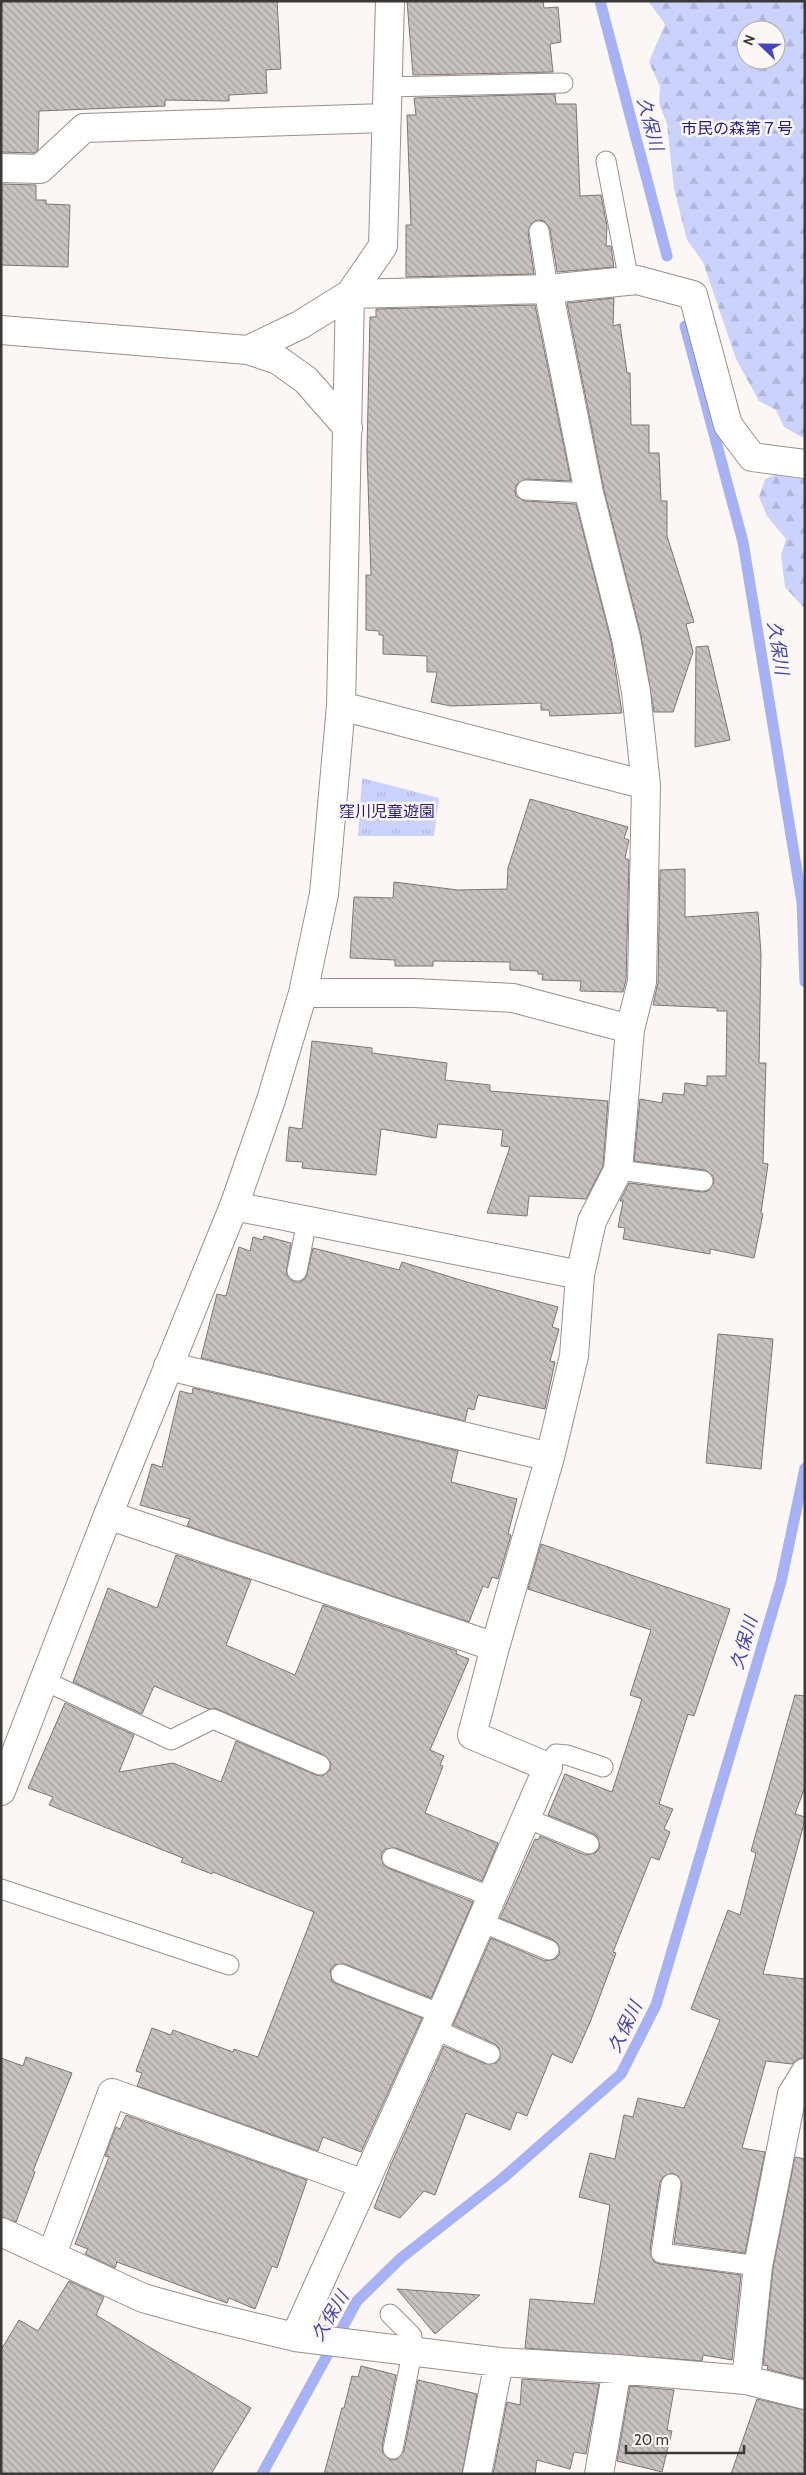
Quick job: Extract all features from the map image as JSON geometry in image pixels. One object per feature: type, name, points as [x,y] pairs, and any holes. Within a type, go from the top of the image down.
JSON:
[{"type":"street","points":[[248,350],[300,325],[350,294],[383,246],[385,118],[390,1]]},
{"type":"street","points":[[1,168],[40,169],[84,128],[385,118]]},
{"type":"street","points":[[350,294],[548,289],[637,280],[693,295],[728,425],[752,457],[805,464]]},
{"type":"street","points":[[295,2337],[438,2021],[548,1767],[472,1735],[494,1647],[550,1457],[574,1356],[580,1275],[592,1221],[618,1170],[630,1029],[642,982],[646,785],[636,692],[626,638],[589,493],[548,289]]},
{"type":"street","points":[[1,1791],[108,1515],[234,1206],[271,1100],[303,993],[324,894],[341,706],[350,294]]},
{"type":"street","points":[[1,330],[248,350],[278,360],[306,380],[348,428]]},
{"type":"street","points":[[341,706],[646,785]]},
{"type":"street","points":[[303,993],[414,993],[513,998],[630,1029]]},
{"type":"street","points":[[234,1206],[580,1275]]},
{"type":"street","points":[[168,1366],[550,1457]]},
{"type":"street","points":[[108,1515],[494,1647]]},
{"type":"street","points":[[746,2380],[758,2266],[792,2094],[805,2073]]},
{"type":"street","points":[[52,2254],[112,2093],[364,2184]]},
{"type":"street","points":[[1,2232],[52,2254],[143,2298],[295,2337],[412,2353],[499,2362],[617,2368],[746,2380],[805,2395]]},
{"type":"street","points":[[477,2474],[499,2362]]},
{"type":"street","points":[[599,2474],[617,2368]]},
{"type":"lane","points":[[386,87],[563,83]]},
{"type":"lane","points":[[606,161],[630,281]]},
{"type":"lane","points":[[539,231],[548,289]]},
{"type":"lane","points":[[526,490],[589,493]]},
{"type":"lane","points":[[618,1170],[703,1181]]},
{"type":"lane","points":[[297,1271],[307,1221]]},
{"type":"lane","points":[[45,1681],[171,1740],[214,1719],[320,1765]]},
{"type":"lane","points":[[548,1767],[556,1754],[567,1755],[603,1767]]},
{"type":"lane","points":[[526,1818],[589,1844]]},
{"type":"lane","points":[[392,1858],[492,1897]]},
{"type":"lane","points":[[1,1889],[229,1965]]},
{"type":"lane","points":[[481,1922],[549,1950]]},
{"type":"lane","points":[[341,1974],[438,2021],[490,2054]]},
{"type":"lane","points":[[671,2184],[661,2252],[758,2266]]},
{"type":"lane","points":[[390,2314],[412,2336],[412,2353],[393,2449]]},
{"type":"green space","name":"市民の森第７号","points":[[648,1],[805,1],[805,439],[784,427],[776,410],[759,401],[736,359],[703,262],[687,240],[674,189],[667,124],[659,103],[660,87],[649,62],[665,24]]},
{"type":"green space","points":[[779,473],[805,474],[805,609],[785,587],[781,555],[786,539],[767,516],[759,497],[765,479]]},
{"type":"green space","name":"窪川児童遊園","points":[[362,778],[439,798],[434,836],[358,836]]},
{"type":"building","points":[[1,1],[277,1],[281,69],[266,70],[267,93],[229,95],[229,101],[165,100],[165,106],[39,111],[38,150],[34,153],[1,152]]},
{"type":"building","points":[[407,1],[543,1],[544,8],[558,7],[561,42],[550,44],[553,72],[413,75]]},
{"type":"building","points":[[555,94],[556,104],[576,104],[580,196],[601,195],[607,226],[606,246],[611,246],[614,267],[557,272],[550,229],[544,221],[538,220],[532,223],[528,232],[534,274],[406,277],[406,225],[411,225],[407,115],[416,115],[414,98]]},
{"type":"building","points":[[1,184],[36,185],[36,200],[46,200],[46,204],[70,205],[68,267],[1,265]]},
{"type":"building","points":[[614,298],[613,326],[620,324],[627,373],[630,373],[631,425],[649,425],[649,453],[659,453],[661,501],[667,501],[667,536],[694,622],[686,624],[693,652],[673,712],[654,712],[641,635],[604,490],[567,303]]},
{"type":"building","points":[[535,305],[571,481],[526,479],[517,484],[516,496],[525,501],[576,504],[611,641],[622,713],[550,716],[549,710],[541,710],[541,703],[451,706],[431,702],[437,672],[427,672],[427,656],[383,654],[383,635],[379,635],[379,631],[366,630],[366,575],[371,575],[367,451],[370,317],[376,317],[376,309]]},
{"type":"building","points":[[708,646],[730,740],[695,747],[696,647]]},
{"type":"building","points":[[530,799],[628,827],[624,838],[629,840],[625,858],[629,860],[626,980],[623,992],[580,991],[581,981],[542,980],[543,974],[538,974],[538,971],[510,970],[510,962],[433,961],[433,966],[395,966],[395,960],[350,958],[354,897],[393,898],[394,882],[458,890],[507,889],[508,868]]},
{"type":"building","points":[[685,869],[685,917],[758,912],[761,954],[759,1063],[766,1063],[763,1163],[768,1164],[761,1213],[763,1214],[754,1258],[710,1249],[710,1254],[623,1239],[625,1228],[618,1227],[623,1201],[620,1201],[629,1183],[702,1192],[708,1191],[714,1183],[713,1176],[705,1170],[634,1161],[640,1099],[662,1103],[663,1093],[684,1095],[685,1083],[707,1086],[707,1076],[726,1076],[727,1011],[717,1011],[717,1008],[653,1005],[658,982],[660,870]]},
{"type":"building","points":[[312,1041],[372,1048],[372,1053],[447,1063],[445,1080],[490,1085],[490,1091],[608,1101],[603,1166],[586,1199],[529,1196],[527,1216],[487,1213],[510,1147],[501,1146],[503,1130],[438,1124],[436,1138],[381,1129],[376,1175],[302,1168],[303,1162],[286,1161],[289,1127],[302,1129]]},
{"type":"building","points":[[264,1236],[291,1243],[286,1274],[294,1282],[300,1282],[306,1278],[313,1248],[399,1270],[402,1262],[558,1307],[552,1327],[559,1329],[550,1361],[555,1362],[545,1409],[478,1395],[474,1410],[468,1408],[465,1421],[201,1358],[217,1294],[226,1296],[239,1247],[250,1251],[253,1237],[263,1240]]},
{"type":"building","points":[[718,1334],[773,1339],[761,1469],[706,1463]]},
{"type":"building","points":[[193,1388],[458,1451],[451,1482],[517,1499],[508,1534],[511,1535],[498,1579],[492,1577],[488,1588],[483,1586],[469,1622],[187,1526],[190,1519],[140,1505],[152,1464],[162,1467],[180,1391],[192,1394]]},
{"type":"building","points":[[541,1544],[730,1609],[694,1716],[688,1714],[659,1804],[673,1809],[664,1829],[670,1832],[659,1860],[651,1857],[613,1952],[616,1953],[591,2020],[572,2063],[552,2054],[527,2116],[517,2112],[510,2130],[466,2113],[435,2195],[424,2191],[400,2218],[374,2208],[391,2164],[444,2046],[486,2064],[496,2063],[500,2058],[499,2048],[495,2044],[453,2025],[491,1938],[545,1961],[555,1959],[560,1954],[558,1944],[554,1940],[500,1918],[535,1839],[538,1840],[540,1836],[585,1855],[595,1853],[600,1848],[598,1838],[594,1834],[548,1815],[565,1774],[612,1792],[642,1699],[630,1695],[651,1630],[528,1589]]},
{"type":"building","points":[[176,1555],[251,1580],[226,1645],[295,1675],[323,1605],[457,1651],[456,1654],[469,1659],[430,1750],[444,1756],[440,1765],[443,1766],[425,1813],[498,1843],[482,1881],[396,1848],[385,1849],[381,1854],[383,1865],[388,1868],[473,1902],[431,1998],[345,1964],[334,1965],[330,1970],[332,1981],[337,1984],[422,2018],[361,2152],[323,2137],[318,2151],[137,2086],[142,2073],[136,2071],[152,2028],[171,2035],[173,2030],[233,2052],[234,2049],[258,2057],[314,1912],[213,1872],[212,1874],[181,1862],[183,1858],[49,1805],[53,1797],[28,1788],[65,1703],[134,1735],[119,1772],[173,1763],[221,1782],[236,1741],[316,1775],[322,1776],[330,1770],[331,1763],[324,1755],[217,1709],[208,1709],[154,1686],[142,1714],[73,1682],[108,1588],[157,1608]]},
{"type":"building","points":[[795,1695],[805,1696],[805,1787],[795,1814],[805,1817],[805,1820],[763,1974],[805,1979],[805,2057],[798,2059],[792,2064],[766,2061],[742,2148],[765,2152],[745,2253],[674,2243],[682,2185],[678,2176],[672,2173],[663,2177],[660,2182],[650,2251],[654,2262],[660,2264],[741,2275],[732,2360],[703,2355],[702,2361],[525,2348],[530,2299],[594,2304],[610,2205],[579,2197],[590,2153],[615,2159],[624,2115],[633,2117],[638,2098],[684,2108],[720,2020],[691,2009],[728,1910],[740,1915],[756,1853],[751,1851]]},
{"type":"building","points":[[26,2057],[72,2073],[33,2171],[35,2172],[16,2222],[1,2217],[1,2058],[23,2066]]},
{"type":"building","points":[[126,2115],[307,2180],[277,2268],[272,2266],[255,2309],[229,2298],[227,2303],[117,2262],[115,2268],[85,2254],[88,2249],[75,2244],[109,2157],[105,2156],[116,2127],[120,2129]]},
{"type":"building","points":[[795,2157],[805,2159],[805,2379],[767,2369],[768,2366],[763,2365],[773,2268]]},
{"type":"building","points":[[69,2281],[104,2297],[96,2315],[251,2408],[211,2474],[1,2474],[1,2350],[19,2320],[38,2331]]},
{"type":"building","points":[[397,2289],[480,2295],[435,2334]]},
{"type":"building","points":[[361,2366],[396,2375],[382,2447],[383,2453],[390,2460],[397,2459],[404,2451],[418,2380],[477,2394],[462,2474],[324,2474],[352,2376],[358,2377]]},
{"type":"building","points":[[522,2379],[599,2384],[586,2454],[574,2452],[570,2469],[537,2460],[535,2474],[493,2474],[507,2402],[520,2405]]},
{"type":"building","points":[[630,2386],[674,2390],[667,2430],[672,2431],[662,2472],[617,2461]]},
{"type":"building","points":[[757,2399],[805,2410],[805,2474],[731,2474]]},
{"type":"waterway","name":"久保川","points":[[600,1],[667,256]]},
{"type":"waterway","name":"久保川","points":[[685,326],[743,542],[802,902],[805,982]]},
{"type":"waterway","name":"久保川","points":[[262,2474],[357,2301],[401,2258],[503,2178],[621,2074],[656,2005],[781,1582],[805,1468]]}]
